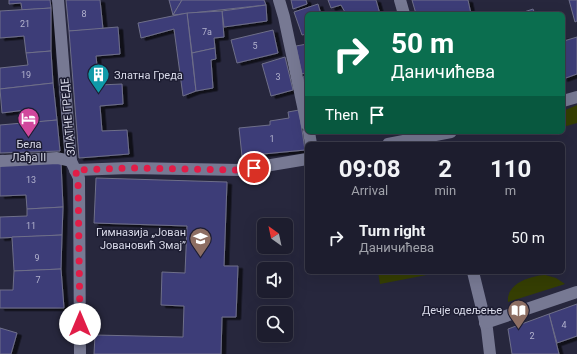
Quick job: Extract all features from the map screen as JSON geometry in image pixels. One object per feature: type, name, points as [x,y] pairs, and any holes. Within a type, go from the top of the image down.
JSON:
[{"type":"street","name":"ЗЛАТНЕ ГРЕДЕ","points":[[58,0],[73,165],[78,178],[80,354]]},
{"type":"street","points":[[279,0],[305,115]]},
{"type":"street","points":[[400,0],[403,12]]},
{"type":"street","points":[[565,100],[577,97]]},
{"type":"street","points":[[403,142],[440,137]]},
{"type":"street","points":[[0,161],[57,158],[73,165],[129,168],[241,170],[305,159]]},
{"type":"street","points":[[473,274],[485,323],[490,354]]},
{"type":"street","points":[[485,323],[577,292]]},
{"type":"green space","points":[[577,105],[577,123],[565,126],[565,110]]},
{"type":"green space","points":[[378,274],[432,274],[380,284]]},
{"type":"green space","points":[[545,275],[556,278],[565,284],[508,302],[508,295],[515,285],[533,277]]},
{"type":"building","points":[[9,0],[50,0],[51,8],[22,10],[21,3],[9,4]]},
{"type":"building","points":[[66,0],[100,0],[103,29],[69,31]]},
{"type":"building","points":[[169,0],[182,0],[173,15]]},
{"type":"building","points":[[182,0],[264,0],[266,5],[173,15]]},
{"type":"building","points":[[291,0],[306,0],[307,4],[293,9]]},
{"type":"building","points":[[328,0],[376,0],[379,12],[345,12],[341,5],[331,8]]},
{"type":"building","points":[[412,0],[468,0],[471,12],[415,12]]},
{"type":"building","points":[[569,0],[577,0],[577,21],[575,22]]},
{"type":"building","points":[[318,4],[320,12],[305,12],[305,34],[302,35],[294,12]]},
{"type":"building","points":[[266,5],[267,21],[224,27],[222,11]]},
{"type":"building","points":[[51,8],[51,51],[26,53],[24,36],[0,38],[0,11]]},
{"type":"building","points":[[533,9],[534,12],[524,12]]},
{"type":"building","points":[[222,11],[224,37],[214,38],[215,48],[192,53],[187,13]]},
{"type":"building","points":[[187,13],[196,91],[183,96],[174,29],[141,38],[138,23]]},
{"type":"building","name":"Златна Греда","points":[[118,27],[120,54],[96,56],[99,85],[122,84],[123,104],[100,106],[102,131],[127,130],[129,154],[79,158],[69,31]]},
{"type":"building","points":[[273,30],[278,53],[237,63],[231,40]]},
{"type":"building","points":[[577,37],[577,74],[565,78],[565,41]]},
{"type":"building","points":[[305,44],[305,73],[302,74],[296,46]]},
{"type":"building","points":[[215,48],[216,59],[211,60],[213,88],[196,91],[192,53]]},
{"type":"building","points":[[51,51],[53,83],[0,89],[0,68],[28,65],[26,53]]},
{"type":"building","points":[[285,57],[293,90],[271,96],[262,64]]},
{"type":"building","points":[[305,76],[305,90],[303,77]]},
{"type":"building","points":[[53,83],[57,120],[27,123],[25,110],[2,113],[0,89]]},
{"type":"building","points":[[299,110],[305,150],[242,156],[239,128],[270,125],[270,121],[289,118],[288,112]]},
{"type":"building","name":"Бела Лађа II","points":[[57,120],[60,151],[0,153],[0,125]]},
{"type":"building","points":[[61,162],[63,207],[27,209],[26,195],[0,196],[0,165]]},
{"type":"building","points":[[96,178],[227,182],[224,266],[238,266],[236,317],[222,317],[221,354],[94,354],[95,335],[183,337],[184,306],[161,305],[162,272],[185,273],[187,226],[94,223]]},
{"type":"building","points":[[63,207],[62,235],[0,238],[0,217],[27,216],[27,209]]},
{"type":"building","points":[[62,235],[61,269],[14,271],[12,237]]},
{"type":"building","points":[[61,269],[64,308],[0,308],[0,290],[13,290],[14,271]]},
{"type":"building","points":[[577,304],[577,336],[557,343],[549,314]]},
{"type":"building","points":[[549,314],[559,354],[512,354],[508,329]]},
{"type":"building","points":[[0,328],[17,333],[11,354],[0,354]]},
{"type":"place","name":"Златна Греда","points":[[98,94]]},
{"type":"place","name":"Бела Лађа II","points":[[29,138]]},
{"type":"place","name":"Гимназија „Јован Јовановић Змај”","points":[[201,258]]},
{"type":"place","name":"Дечје одељење","points":[[518,330]]},
{"type":"route","points":[[80,324],[78,178],[75,170],[129,168],[241,170],[254,168]]}]
